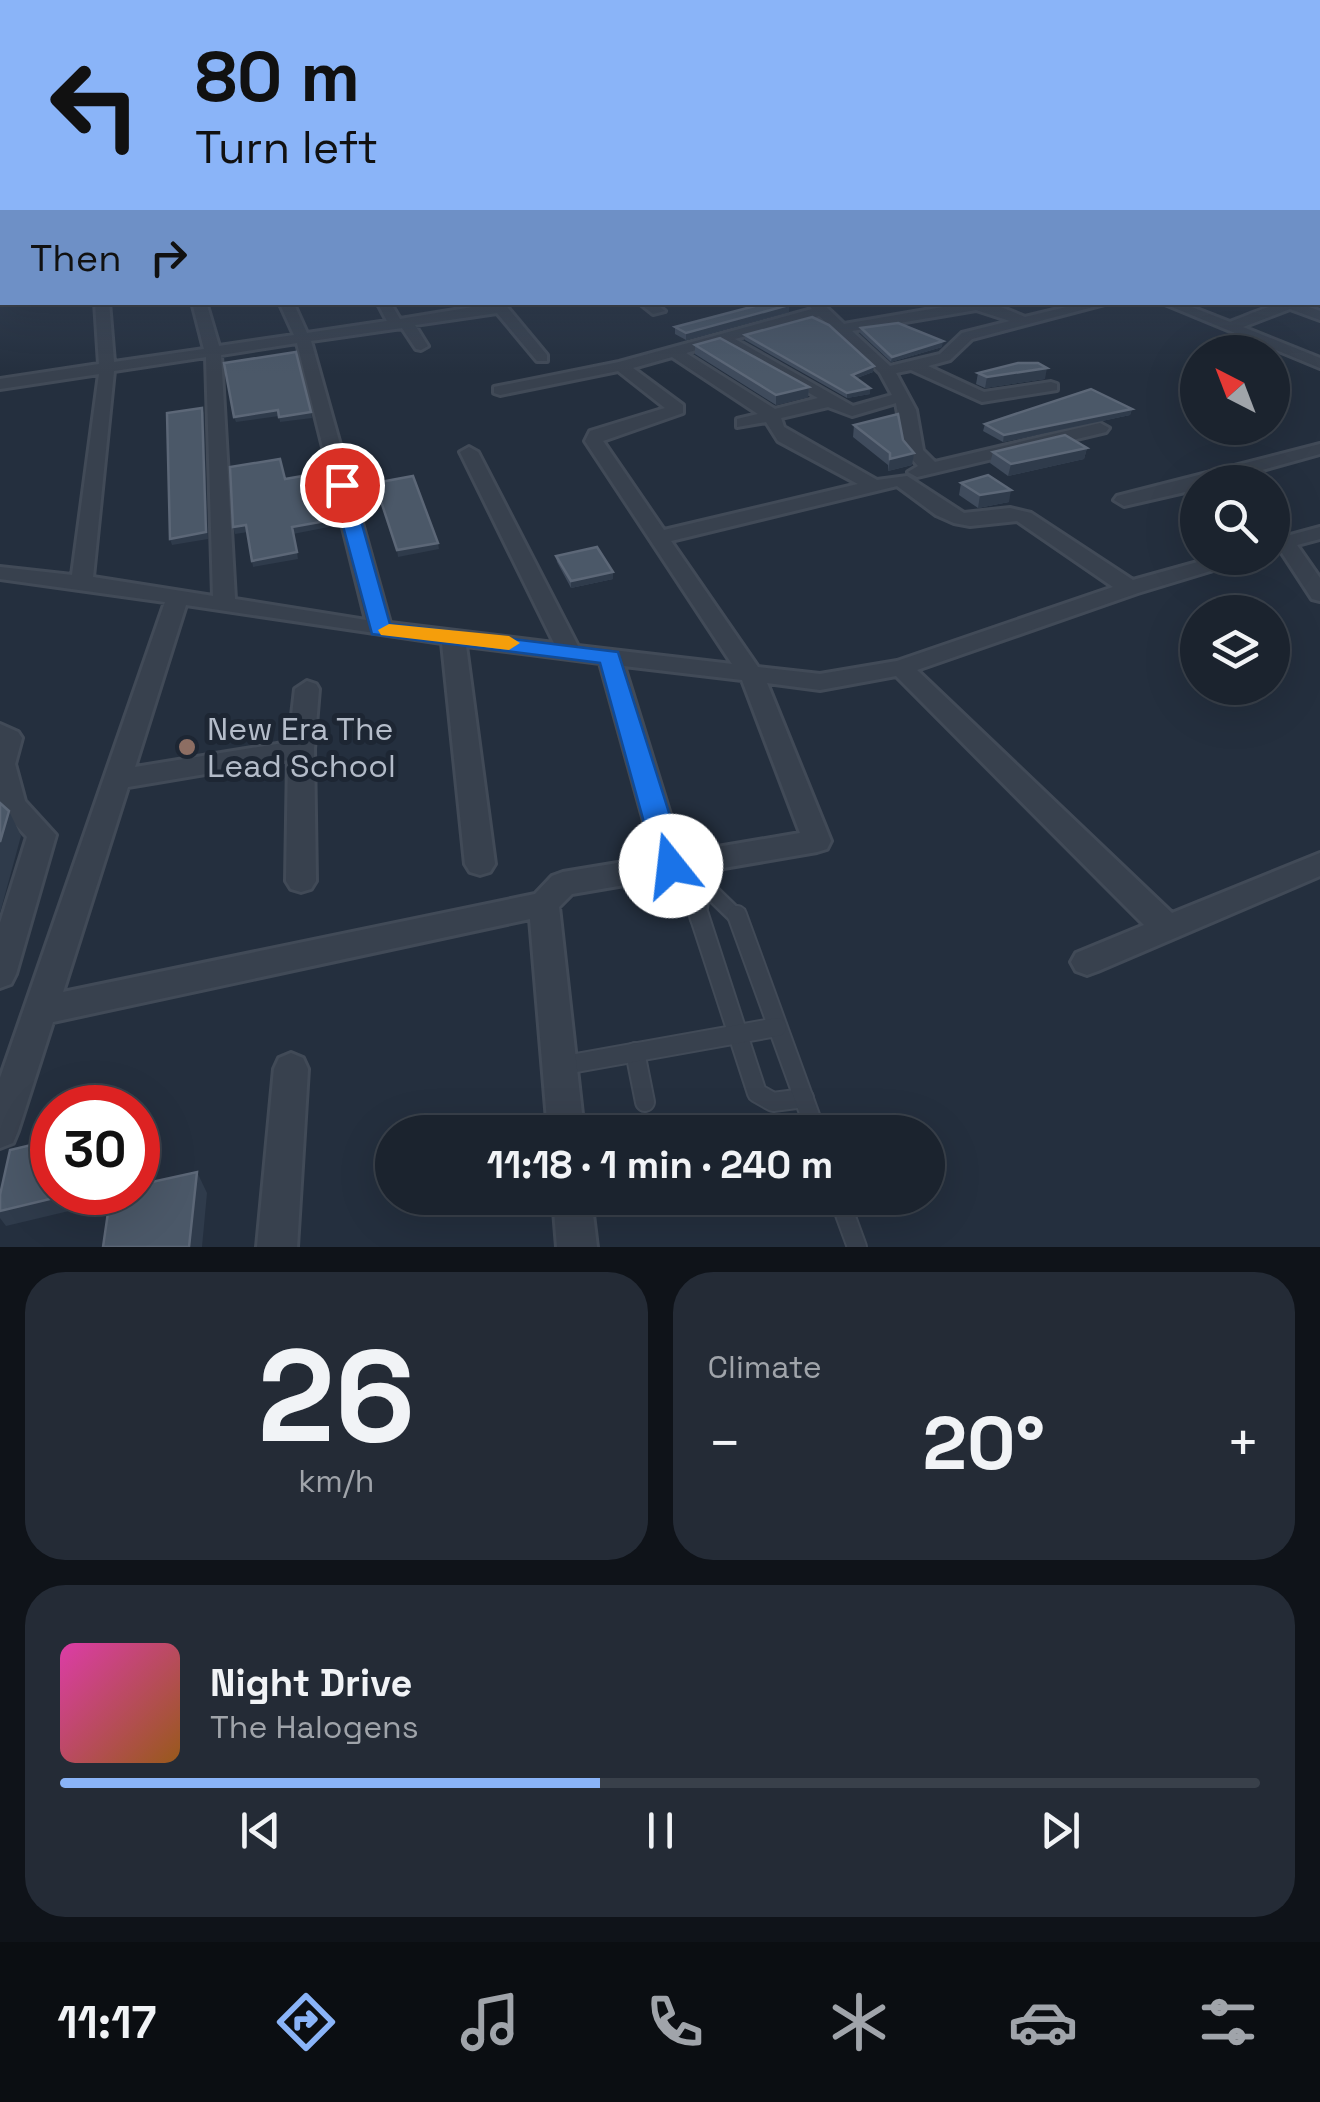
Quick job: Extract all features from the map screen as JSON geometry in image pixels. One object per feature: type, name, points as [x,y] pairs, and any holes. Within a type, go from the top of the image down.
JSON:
[{"type":"street","points":[[82,582],[107,369],[102,305]]},
{"type":"street","points":[[200,305],[212,353],[224,604]]},
{"type":"street","points":[[287,305],[303,340],[380,630]]},
{"type":"street","points":[[386,305],[421,346]]},
{"type":"street","points":[[0,384],[303,340],[498,305],[542,358]]},
{"type":"street","points":[[648,305],[658,312]]},
{"type":"street","points":[[887,371],[945,357],[968,336],[1094,305]]},
{"type":"street","points":[[1174,305],[1320,363]]},
{"type":"street","points":[[1234,326],[1287,305]]},
{"type":"street","points":[[1296,305],[1320,316]]},
{"type":"street","points":[[841,329],[976,306],[1024,322]]},
{"type":"street","points":[[500,390],[621,366],[817,307],[887,371],[909,416],[912,445],[928,467]]},
{"type":"street","points":[[720,337],[823,394],[828,401],[852,411],[901,397]]},
{"type":"street","points":[[672,351],[772,414],[776,429],[784,438],[870,484]]},
{"type":"street","points":[[39,1011],[544,904],[563,884],[690,870],[817,841],[752,676],[594,440],[596,436],[678,409],[621,366]]},
{"type":"street","points":[[916,366],[982,397],[1050,387]]},
{"type":"street","points":[[742,423],[828,401]]},
{"type":"street","points":[[662,537],[870,484],[900,480],[928,467],[1100,428]]},
{"type":"street","points":[[1265,465],[1320,450]]},
{"type":"street","points":[[469,452],[569,650]]},
{"type":"street","points":[[900,480],[956,518],[975,520],[1004,512],[1024,517],[1130,588]]},
{"type":"street","points":[[1124,500],[1180,487]]},
{"type":"street","points":[[1290,541],[1320,533]]},
{"type":"street","points":[[1290,558],[1320,594]]},
{"type":"street","points":[[0,572],[380,630],[820,682],[902,668],[1180,573]]},
{"type":"street","points":[[0,1131],[6,1092],[39,1011],[178,597]]},
{"type":"street","points":[[453,637],[480,864]]},
{"type":"street","points":[[610,657],[690,870]]},
{"type":"street","points":[[902,668],[1166,928]]},
{"type":"street","points":[[301,881],[300,749],[308,689]]},
{"type":"street","points":[[0,732],[9,738],[2,764],[12,805],[42,835],[0,974]]},
{"type":"street","points":[[117,778],[300,749]]},
{"type":"street","points":[[1087,962],[1320,864]]},
{"type":"street","points":[[544,904],[564,1115]]},
{"type":"street","points":[[278,1247],[291,1069]]},
{"type":"street","points":[[574,1215],[577,1247]]},
{"type":"lane","points":[[690,870],[736,912],[810,1115]]},
{"type":"lane","points":[[690,870],[698,919],[757,1093],[766,1101],[780,1104],[804,1098]]},
{"type":"lane","points":[[559,1066],[778,1027]]},
{"type":"lane","points":[[635,1052],[645,1102]]},
{"type":"lane","points":[[845,1215],[857,1247]]},
{"type":"building","points":[[789,305],[686,333],[675,327],[751,307],[748,306]]},
{"type":"building","points":[[812,317],[829,325],[874,366],[852,375],[870,388],[847,393],[745,335]]},
{"type":"building","points":[[898,323],[943,341],[892,357],[861,328]]},
{"type":"building","points":[[720,338],[809,387],[776,395],[695,345]]},
{"type":"building","points":[[296,352],[311,412],[279,417],[278,410],[234,417],[224,363]]},
{"type":"building","points":[[1018,363],[1038,363],[1047,368],[987,377],[978,373]]},
{"type":"building","points":[[1091,389],[1132,409],[1004,435],[985,424]]},
{"type":"building","points":[[202,408],[206,532],[170,539],[167,413]]},
{"type":"building","points":[[898,414],[903,440],[914,453],[890,459],[890,453],[854,425]]},
{"type":"building","points":[[1065,435],[1087,448],[1011,464],[993,452]]},
{"type":"building","points":[[280,459],[285,479],[326,472],[337,519],[292,527],[297,552],[252,561],[246,525],[233,527],[230,467]]},
{"type":"building","points":[[988,475],[1011,490],[980,495],[961,483]]},
{"type":"building","points":[[413,476],[438,543],[397,550],[375,483]]},
{"type":"building","points":[[597,547],[613,572],[571,581],[556,556]]},
{"type":"building","points":[[0,803],[9,811],[0,842]]},
{"type":"building","points":[[30,1145],[30,1204],[0,1211],[0,1195],[10,1150]]},
{"type":"building","points":[[197,1172],[189,1247],[103,1247],[108,1215],[160,1215],[160,1180]]},
{"type":"slow traffic","points":[[389,630],[509,643]]},
{"type":"place","name":"New Era The Lead School","points":[[187,747]]},
{"type":"route","points":[[342,485],[380,630],[610,657],[671,866]]}]
